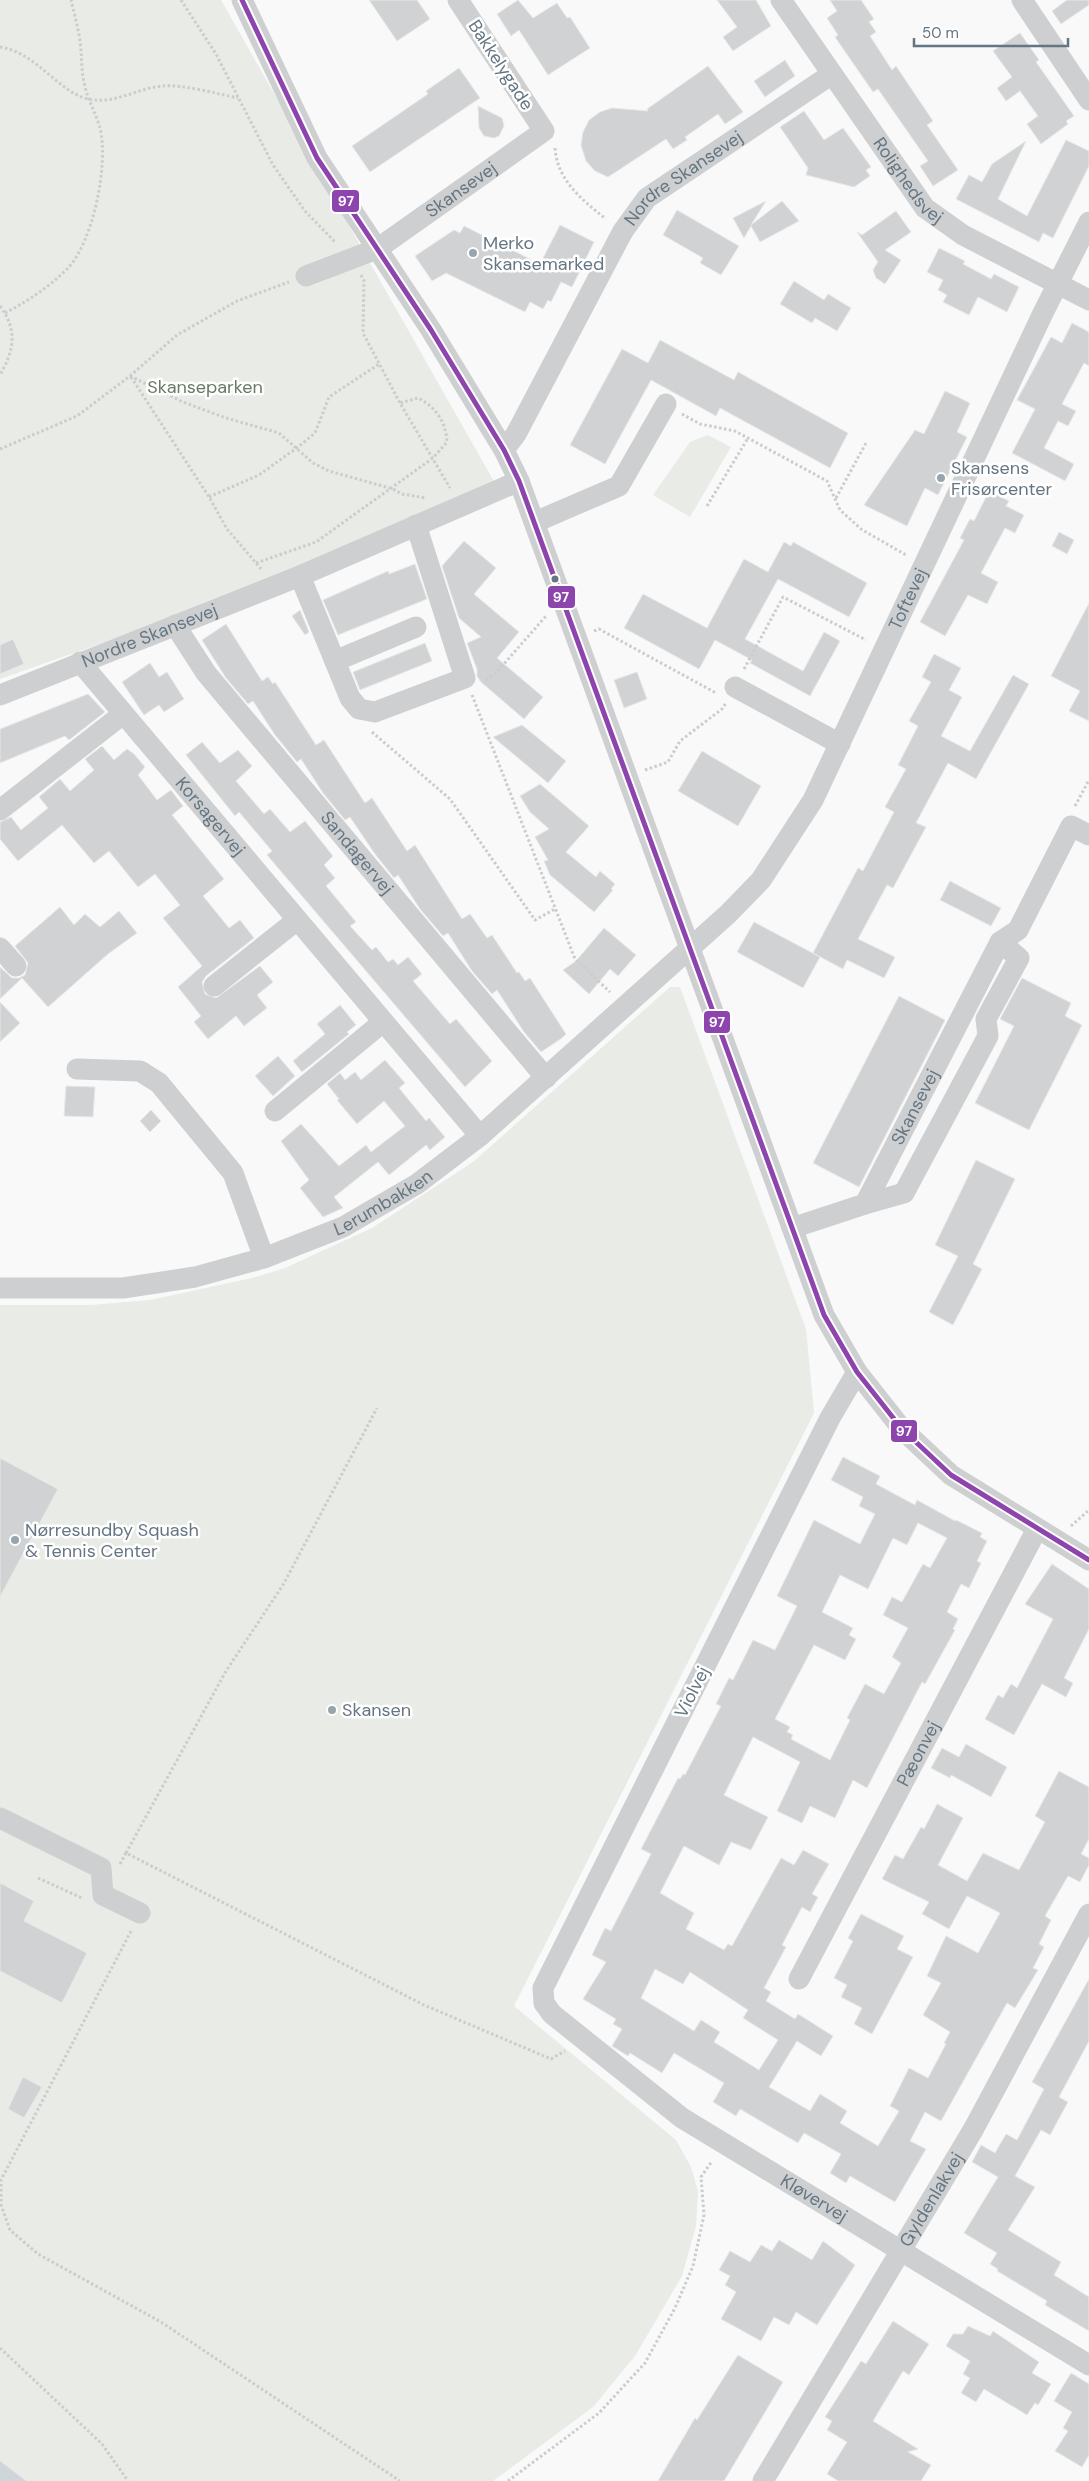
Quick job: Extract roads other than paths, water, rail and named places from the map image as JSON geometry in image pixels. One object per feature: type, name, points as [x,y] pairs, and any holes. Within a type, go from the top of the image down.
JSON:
[{"type":"street","points":[[242,0],[317,158],[431,330],[504,450],[519,481],[688,949],[824,1315],[857,1372],[902,1429],[951,1475],[1089,1560]]},
{"type":"street","name":"Bakkelygade","points":[[458,0],[544,131]]},
{"type":"street","name":"Rolighedsvej","points":[[782,0],[925,208],[933,216],[963,235],[1089,300]]},
{"type":"street","points":[[1022,0],[1089,100]]},
{"type":"street","name":"Nordre Skansevej","points":[[504,450],[516,434],[623,231],[647,198],[832,74]]},
{"type":"street","name":"Skansevej","points":[[306,276],[377,249],[544,131]]},
{"type":"street","name":"Toftevej","points":[[688,949],[728,914],[761,880],[813,800],[1057,284],[1089,222]]},
{"type":"street","points":[[535,522],[619,486],[666,404]]},
{"type":"street","name":"Nordre Skansevej","points":[[0,695],[300,576],[519,481]]},
{"type":"street","points":[[300,576],[350,698],[360,709],[375,712],[465,678],[416,525]]},
{"type":"street","name":"Sandagervej","points":[[175,625],[206,673],[546,1078]]},
{"type":"street","points":[[335,661],[416,627]]},
{"type":"street","name":"Korsagervej","points":[[80,662],[480,1136]]},
{"type":"street","points":[[727,691],[840,744]]},
{"type":"street","points":[[0,810],[123,714]]},
{"type":"street","points":[[792,1228],[904,1193],[988,1036],[986,1019],[1019,958],[1000,942],[1018,930],[1071,826],[1089,835]]},
{"type":"street","points":[[214,986],[297,920]]},
{"type":"street","name":"Skansevej","points":[[865,1204],[1000,942]]},
{"type":"street","points":[[0,948],[16,966]]},
{"type":"street","name":"Lerumbakken","points":[[0,1288],[123,1288],[195,1277],[264,1258],[343,1227],[417,1184],[480,1136],[688,949]]},
{"type":"street","points":[[275,1111],[383,1022]]},
{"type":"street","points":[[77,1069],[140,1072],[159,1083],[233,1173],[264,1258]]},
{"type":"street","name":"Violvej","points":[[552,2014],[544,2003],[543,1988],[830,1418],[857,1372]]},
{"type":"street","name":"Pæonvej","points":[[799,1979],[1037,1529]]},
{"type":"street","points":[[0,1818],[101,1868],[103,1895],[140,1913]]},
{"type":"street","name":"Gyldenlakvej","points":[[771,2478],[973,2130],[1089,1914]]},
{"type":"street","name":"Kløvervej","points":[[552,2014],[682,2118],[1089,2365]]},
{"type":"place","name":"Merko Skansemarked","points":[[473,253]]},
{"type":"place","name":"Skansens Frisørcenter","points":[[941,478]]},
{"type":"place","name":"Nørresundby Squash & Tennis Center","points":[[15,1540]]},
{"type":"place","name":"Skansen","points":[[332,1710]]},
{"type":"park label","name":"Skanseparken","points":[[205,387]]}]
